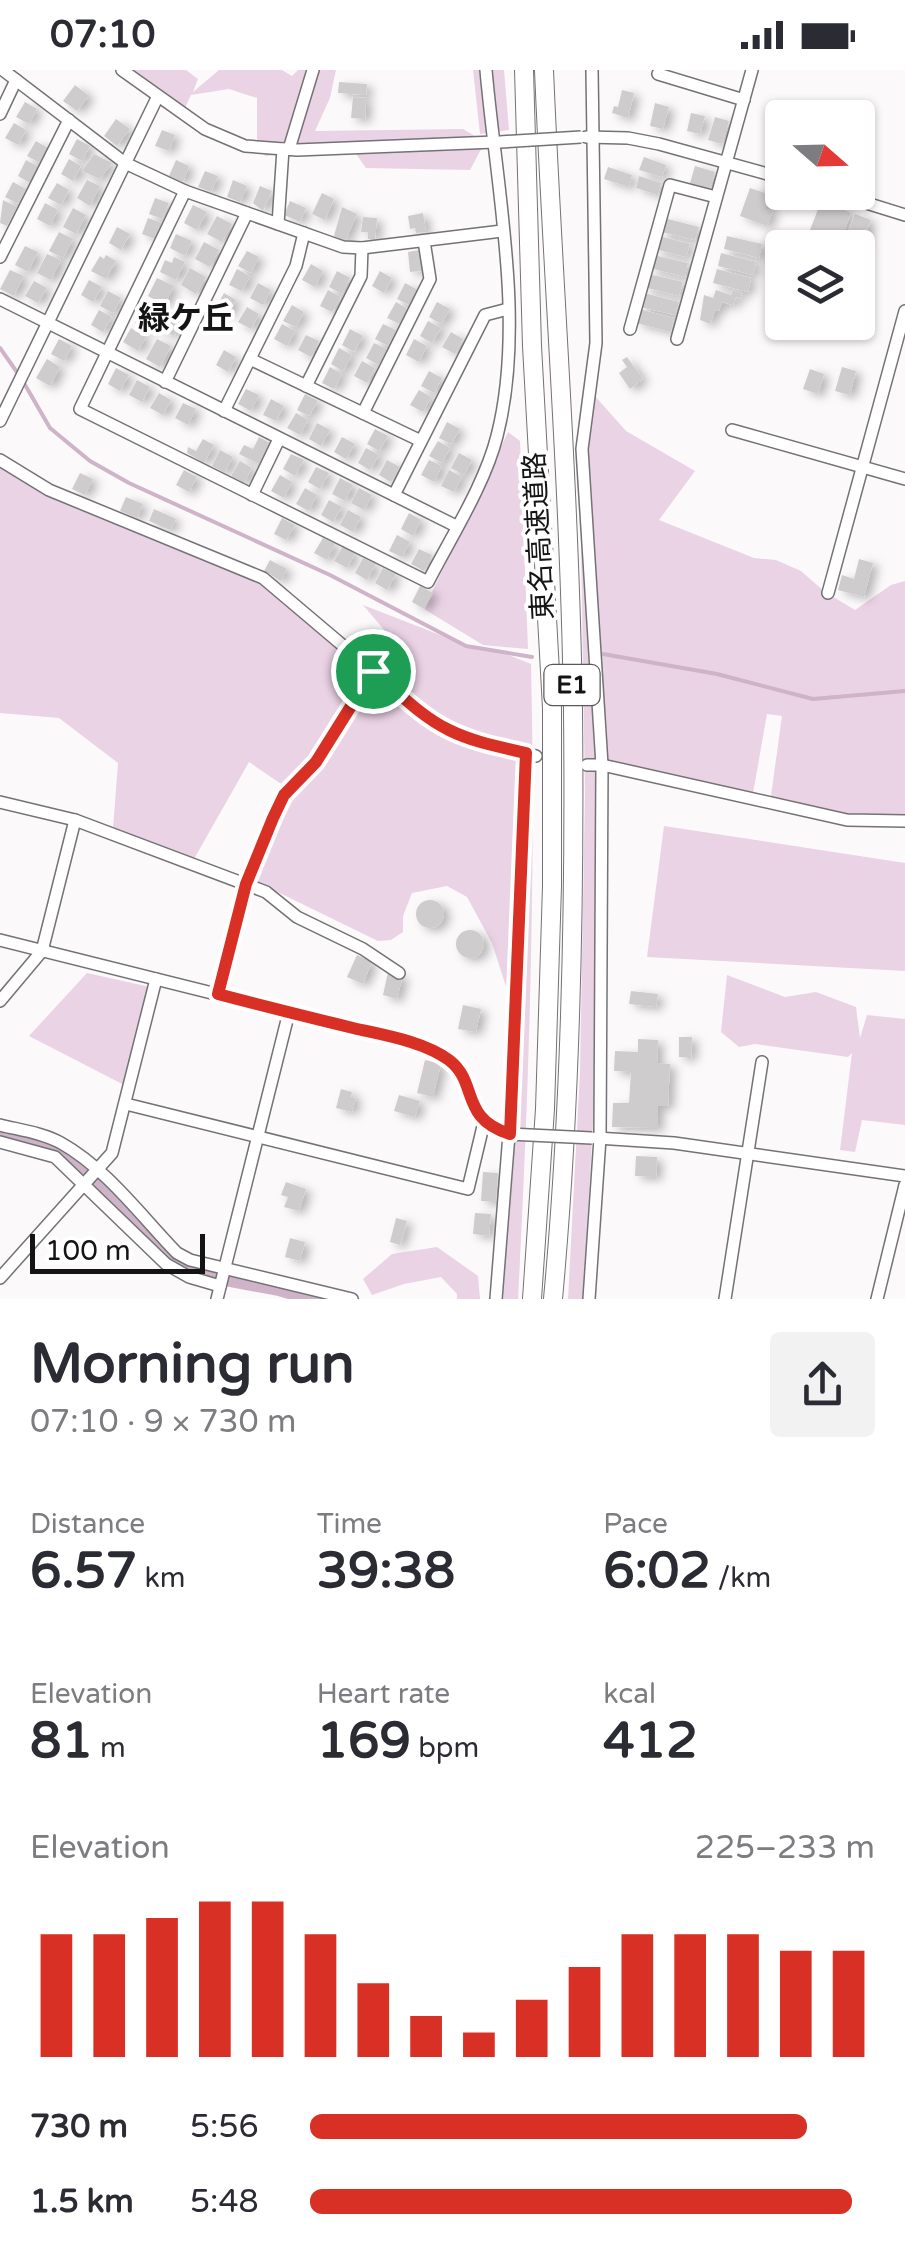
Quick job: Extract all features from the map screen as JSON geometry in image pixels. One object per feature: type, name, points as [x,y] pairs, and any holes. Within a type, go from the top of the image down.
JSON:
[{"type":"highway","points":[[513,70],[532,346]]},
{"type":"highway","name":"東名高速道路","points":[[524,70],[532,346],[549,622],[552,886],[542,1178],[532,1299]]},
{"type":"highway","name":"東名高速道路","points":[[544,70],[573,709],[574,885],[567,1108],[553,1299]]},
{"type":"street","points":[[3,70],[126,163],[185,191],[343,247],[502,231]]},
{"type":"street","points":[[122,70],[157,98],[222,138],[245,146],[286,149],[628,138],[765,173]]},
{"type":"street","points":[[278,224],[286,149],[313,70]]},
{"type":"street","points":[[185,191],[80,409],[428,582],[489,462],[510,368],[496,142],[486,70]]},
{"type":"street","points":[[589,1299],[596,1138],[602,765],[582,449],[596,343],[586,137],[592,70]]},
{"type":"street","points":[[676,339],[752,70]]},
{"type":"street","points":[[658,74],[744,100]]},
{"type":"street","points":[[0,114],[16,80]]},
{"type":"street","points":[[0,421],[157,98]]},
{"type":"street","points":[[0,257],[70,120]]},
{"type":"street","points":[[630,328],[670,185],[716,197]]},
{"type":"street","points":[[875,206],[905,215]]},
{"type":"street","points":[[165,382],[247,213]]},
{"type":"street","points":[[224,411],[296,266],[304,233]]},
{"type":"street","points":[[363,413],[430,279],[424,240]]},
{"type":"street","points":[[306,386],[361,276],[362,248]]},
{"type":"street","points":[[0,299],[456,526]]},
{"type":"street","points":[[394,495],[485,315],[508,309]]},
{"type":"street","points":[[828,593],[905,310]]},
{"type":"street","points":[[250,359],[421,441]]},
{"type":"street","points":[[732,430],[905,478]]},
{"type":"street","points":[[252,495],[280,439]]},
{"type":"street","points":[[0,460],[48,490],[264,578],[426,715],[472,740],[531,755],[510,1134],[496,1299]]},
{"type":"street","points":[[218,994],[246,884],[284,795],[316,762],[373,671]]},
{"type":"street","points":[[587,764],[847,820],[905,821]]},
{"type":"street","points":[[0,802],[75,820],[266,892],[296,917],[363,949],[399,973]]},
{"type":"street","points":[[0,1002],[42,951],[75,820]]},
{"type":"street","points":[[0,940],[380,1034],[438,1054],[452,1062],[484,1122],[510,1134],[674,1143],[905,1176]]},
{"type":"street","points":[[0,1278],[112,1153],[156,979]]},
{"type":"street","points":[[0,1142],[55,1157],[166,1264],[219,1293],[289,1012]]},
{"type":"street","points":[[725,1299],[762,1062]]},
{"type":"street","points":[[126,1104],[468,1189],[484,1122]]},
{"type":"street","points":[[0,1126],[48,1137],[71,1150],[177,1253],[224,1270],[352,1299]]},
{"type":"street","points":[[877,1299],[905,1185]]},
{"type":"shaded area","points":[[122,70],[186,70],[198,79],[193,92],[219,70],[282,70],[292,76],[298,70],[336,70],[330,98],[315,131],[463,129],[485,142],[470,170],[366,168],[351,147],[265,156],[257,139],[257,98],[229,89],[191,95],[182,114]]},
{"type":"shaded area","points":[[473,70],[504,70],[509,130],[480,134]]},
{"type":"shaded area","points":[[594,395],[626,431],[695,471],[659,520],[754,558],[776,560],[801,571],[855,610],[891,585],[905,581],[905,821],[847,820],[770,803],[782,716],[767,714],[752,799],[601,765],[601,984],[583,1299],[568,1299],[580,1072],[585,793],[581,544],[597,709],[583,446]]},
{"type":"shaded area","points":[[508,432],[520,441],[528,649],[483,645],[424,609]]},
{"type":"shaded area","points":[[0,463],[80,503],[201,552],[285,596],[379,676],[402,651],[363,605],[471,647],[504,653],[531,664],[530,981],[518,1299],[501,1299],[513,1147],[509,996],[492,943],[467,897],[447,886],[412,893],[403,916],[403,932],[391,940],[378,941],[249,878],[290,790],[249,762],[194,859],[113,829],[118,763],[59,718],[0,713]]},
{"type":"shaded area","points":[[664,826],[905,863],[905,971],[647,957]]},
{"type":"shaded area","points":[[87,973],[150,987],[126,1086],[29,1036]]},
{"type":"shaded area","points":[[727,975],[785,997],[816,992],[856,1007],[860,1038],[867,1015],[905,1019],[905,1125],[862,1120],[855,1152],[840,1150],[852,1053],[848,1057],[755,1044],[739,1047],[721,1032]]},
{"type":"shaded area","points":[[437,1247],[478,1276],[480,1299],[457,1299],[441,1277],[372,1295],[363,1279],[392,1254]]},
{"type":"building","points":[[339,82],[367,84],[366,95],[338,93]]},
{"type":"building","points":[[75,85],[89,96],[77,111],[63,101]]},
{"type":"building","points":[[622,90],[634,93],[628,118],[612,113],[614,106],[618,107]]},
{"type":"building","points":[[353,97],[366,98],[365,119],[351,118]]},
{"type":"building","points":[[25,102],[37,109],[29,124],[16,117]]},
{"type":"building","points":[[655,103],[669,107],[663,129],[650,126]]},
{"type":"building","points":[[691,113],[705,116],[700,134],[687,131]]},
{"type":"building","points":[[715,117],[729,121],[722,144],[708,140]]},
{"type":"building","points":[[116,119],[130,129],[117,146],[104,136]]},
{"type":"building","points":[[14,123],[26,130],[18,145],[5,138]]},
{"type":"building","points":[[162,130],[175,135],[169,151],[155,146]]},
{"type":"building","points":[[77,139],[90,146],[82,161],[69,154]]},
{"type":"building","points":[[36,141],[48,148],[40,163],[27,156]]},
{"type":"building","points":[[94,154],[112,163],[100,179],[82,171]]},
{"type":"building","points":[[644,157],[666,165],[662,177],[639,170]]},
{"type":"building","points":[[69,159],[81,166],[73,181],[61,174]]},
{"type":"building","points":[[26,160],[39,167],[30,183],[18,176]]},
{"type":"building","points":[[176,160],[189,166],[183,182],[169,176]]},
{"type":"building","points":[[695,166],[715,172],[710,188],[690,183]]},
{"type":"building","points":[[608,167],[632,175],[629,187],[604,179]]},
{"type":"building","points":[[205,171],[218,176],[211,192],[198,187]]},
{"type":"building","points":[[639,176],[661,183],[658,195],[636,188]]},
{"type":"building","points":[[87,180],[100,186],[90,206],[77,198]]},
{"type":"building","points":[[233,180],[247,186],[240,202],[227,197]]},
{"type":"building","points":[[13,182],[26,189],[18,204],[5,197]]},
{"type":"building","points":[[57,183],[69,190],[61,205],[48,198]]},
{"type":"building","points":[[260,186],[272,191],[263,211],[253,203]]},
{"type":"building","points":[[750,188],[765,193],[765,210],[773,211],[767,226],[740,216]]},
{"type":"building","points":[[322,193],[334,199],[325,220],[312,214]]},
{"type":"building","points":[[155,198],[169,203],[162,219],[149,214]]},
{"type":"building","points":[[3,200],[17,207],[7,226],[0,223]]},
{"type":"building","points":[[290,201],[306,208],[300,222],[284,215]]},
{"type":"building","points":[[45,203],[58,210],[50,226],[37,219]]},
{"type":"building","points":[[193,205],[207,212],[197,230],[184,223]]},
{"type":"building","points":[[342,207],[357,214],[345,241],[334,236]]},
{"type":"building","points":[[73,208],[86,215],[76,234],[63,227]]},
{"type":"building","points":[[818,210],[851,213],[845,230],[810,230]]},
{"type":"building","points":[[423,213],[426,232],[416,233],[415,228],[410,229],[408,216]]},
{"type":"building","points":[[855,214],[871,220],[867,230],[849,230]]},
{"type":"building","points":[[217,216],[232,224],[222,242],[207,234]]},
{"type":"building","points":[[363,217],[377,218],[375,240],[368,239],[368,232],[361,232]]},
{"type":"building","points":[[148,218],[162,223],[155,239],[142,234]]},
{"type":"building","points":[[664,218],[699,227],[695,240],[661,232]]},
{"type":"building","points":[[117,227],[130,234],[121,250],[109,243]]},
{"type":"building","points":[[59,232],[73,239],[63,258],[49,251]]},
{"type":"building","points":[[176,234],[192,241],[185,256],[170,248]]},
{"type":"building","points":[[659,236],[690,244],[686,257],[655,249]]},
{"type":"building","points":[[727,236],[762,244],[759,258],[724,249]]},
{"type":"building","points":[[204,242],[219,250],[210,267],[195,259]]},
{"type":"building","points":[[25,246],[38,252],[28,272],[15,265]]},
{"type":"building","points":[[420,250],[422,271],[410,272],[408,252]]},
{"type":"building","points":[[247,251],[259,257],[251,273],[238,266]]},
{"type":"building","points":[[721,253],[756,262],[753,275],[718,266]]},
{"type":"building","points":[[47,254],[61,260],[51,280],[37,273]]},
{"type":"building","points":[[106,255],[116,261],[106,279],[91,271],[100,256],[104,259]]},
{"type":"building","points":[[653,255],[688,263],[685,277],[650,268]]},
{"type":"building","points":[[174,257],[185,262],[176,280],[160,272],[165,260],[172,263]]},
{"type":"building","points":[[311,264],[323,271],[315,287],[302,280]]},
{"type":"building","points":[[190,268],[206,277],[196,294],[181,285]]},
{"type":"building","points":[[237,269],[250,276],[242,291],[229,285]]},
{"type":"building","points":[[717,269],[751,278],[748,292],[713,283]]},
{"type":"building","points":[[10,270],[24,276],[14,296],[0,289]]},
{"type":"building","points":[[337,271],[350,278],[342,294],[329,287]]},
{"type":"building","points":[[380,271],[392,278],[384,293],[372,286]]},
{"type":"building","points":[[648,274],[683,282],[679,296],[644,287]]},
{"type":"building","points":[[157,278],[174,286],[164,305],[148,296]]},
{"type":"building","points":[[89,280],[102,287],[93,302],[81,295]]},
{"type":"building","points":[[34,281],[47,288],[38,303],[25,296]]},
{"type":"building","points":[[258,283],[271,290],[263,305],[250,298]]},
{"type":"building","points":[[405,283],[418,290],[409,305],[397,299]]},
{"type":"building","points":[[328,290],[341,297],[332,312],[320,306]]},
{"type":"building","points":[[716,290],[731,295],[733,290],[742,293],[733,305],[722,302],[710,324],[700,320],[704,295],[713,298]]},
{"type":"building","points":[[108,291],[121,298],[113,313],[100,306]]},
{"type":"building","points":[[224,293],[236,300],[228,315],[216,308]]},
{"type":"building","points":[[644,293],[679,302],[675,315],[640,307]]},
{"type":"building","points":[[396,302],[408,309],[400,324],[387,318]]},
{"type":"building","points":[[437,302],[450,309],[441,324],[429,317]]},
{"type":"building","points":[[292,305],[304,312],[296,327],[283,321]]},
{"type":"building","points":[[247,307],[259,314],[251,329],[238,322]]},
{"type":"building","points":[[143,308],[157,315],[149,331],[135,323]]},
{"type":"building","points":[[639,309],[674,318],[671,332],[636,323]]},
{"type":"building","points":[[99,310],[112,317],[103,332],[91,325]]},
{"type":"building","points":[[165,313],[182,322],[174,336],[157,327]]},
{"type":"building","points":[[428,321],[441,328],[432,343],[420,336]]},
{"type":"building","points":[[282,324],[295,331],[287,346],[274,339]]},
{"type":"building","points":[[383,324],[396,330],[388,346],[375,339]]},
{"type":"building","points":[[131,328],[146,337],[138,351],[123,342]]},
{"type":"building","points":[[350,329],[363,336],[354,352],[342,345]]},
{"type":"building","points":[[451,332],[463,339],[455,354],[442,347]]},
{"type":"building","points":[[306,335],[319,341],[311,357],[298,350]]},
{"type":"building","points":[[59,339],[72,346],[64,361],[51,354]]},
{"type":"building","points":[[157,339],[171,346],[160,367],[146,359]]},
{"type":"building","points":[[414,339],[427,346],[419,362],[406,355]]},
{"type":"building","points":[[374,343],[387,349],[379,365],[366,358]]},
{"type":"building","points":[[339,348],[352,355],[343,371],[331,364]]},
{"type":"building","points":[[224,350],[236,357],[228,372],[216,365]]},
{"type":"building","points":[[627,357],[643,379],[630,389],[619,373],[627,367],[622,360]]},
{"type":"building","points":[[47,359],[60,367],[50,386],[36,378]]},
{"type":"building","points":[[362,361],[375,368],[367,383],[354,376]]},
{"type":"building","points":[[330,367],[342,374],[334,389],[322,383]]},
{"type":"building","points":[[842,367],[856,371],[850,395],[835,391]]},
{"type":"building","points":[[116,368],[129,375],[120,391],[108,384]]},
{"type":"building","points":[[810,369],[824,374],[818,394],[803,389]]},
{"type":"building","points":[[429,371],[442,378],[434,393],[421,386]]},
{"type":"building","points":[[137,380],[150,387],[142,402],[129,395]]},
{"type":"building","points":[[246,389],[259,395],[251,411],[238,404]]},
{"type":"building","points":[[419,390],[431,397],[423,412],[410,405]]},
{"type":"building","points":[[159,393],[171,400],[163,415],[150,408]]},
{"type":"building","points":[[305,394],[318,401],[309,416],[297,410]]},
{"type":"building","points":[[271,399],[284,406],[276,421],[263,415]]},
{"type":"building","points":[[183,403],[196,409],[188,425],[175,418]]},
{"type":"building","points":[[296,413],[308,420],[300,435],[287,428]]},
{"type":"building","points":[[447,422],[460,429],[451,444],[439,438]]},
{"type":"building","points":[[317,423],[330,430],[321,446],[309,439]]},
{"type":"building","points":[[375,429],[388,436],[379,451],[367,444]]},
{"type":"building","points":[[259,437],[270,443],[259,464],[239,454],[244,445],[253,449]]},
{"type":"building","points":[[342,437],[355,444],[346,459],[334,452]]},
{"type":"building","points":[[203,439],[214,445],[204,463],[187,453],[188,447],[196,451]]},
{"type":"building","points":[[438,441],[450,448],[442,463],[429,456]]},
{"type":"building","points":[[366,448],[379,455],[370,470],[358,463]]},
{"type":"building","points":[[220,450],[233,457],[225,473],[212,466]]},
{"type":"building","points":[[459,453],[472,460],[464,475],[451,468]]},
{"type":"building","points":[[291,454],[304,460],[295,476],[283,469]]},
{"type":"building","points":[[387,460],[400,467],[391,482],[379,475]]},
{"type":"building","points":[[429,460],[442,466],[434,482],[421,475]]},
{"type":"building","points":[[240,461],[252,468],[244,483],[231,476]]},
{"type":"building","points":[[316,467],[329,473],[320,489],[308,482]]},
{"type":"building","points":[[184,470],[197,477],[189,492],[176,485]]},
{"type":"building","points":[[449,470],[462,477],[454,492],[441,486]]},
{"type":"building","points":[[80,473],[93,479],[85,495],[72,489]]},
{"type":"building","points":[[280,475],[292,482],[284,498],[271,491]]},
{"type":"building","points":[[340,478],[353,485],[345,501],[332,494]]},
{"type":"building","points":[[305,488],[317,495],[309,511],[296,504]]},
{"type":"building","points":[[359,488],[372,495],[364,510],[351,503]]},
{"type":"building","points":[[126,497],[143,504],[137,518],[120,511]]},
{"type":"building","points":[[329,500],[342,507],[333,522],[321,515]]},
{"type":"building","points":[[154,509],[176,519],[170,530],[149,521]]},
{"type":"building","points":[[348,510],[361,517],[353,532],[340,525]]},
{"type":"building","points":[[409,513],[421,520],[413,536],[401,529]]},
{"type":"building","points":[[282,518],[295,525],[286,540],[274,534]]},
{"type":"building","points":[[397,535],[410,542],[402,557],[389,551]]},
{"type":"building","points":[[323,538],[335,544],[327,560],[314,553]]},
{"type":"building","points":[[343,546],[355,553],[347,568],[334,561]]},
{"type":"building","points":[[419,549],[432,555],[424,571],[411,564]]},
{"type":"building","points":[[363,558],[376,564],[367,580],[355,573]]},
{"type":"building","points":[[859,559],[873,563],[864,597],[838,590],[842,575],[854,579]]},
{"type":"building","points":[[270,560],[287,569],[281,581],[264,571]]},
{"type":"building","points":[[383,568],[396,574],[387,590],[375,583]]},
{"type":"building","points":[[420,586],[433,593],[424,609],[412,602]]},
{"type":"building","points":[[430,900],[440,904],[444,914],[440,924],[430,928],[420,924],[416,914],[420,904]]},
{"type":"building","points":[[470,930],[480,934],[484,944],[480,954],[470,958],[460,954],[456,944],[460,934]]},
{"type":"building","points":[[357,955],[372,962],[363,984],[347,977]]},
{"type":"building","points":[[388,972],[403,975],[397,999],[383,995]]},
{"type":"building","points":[[631,991],[658,994],[656,1007],[629,1004]]},
{"type":"building","points":[[463,1005],[481,1009],[476,1032],[458,1029]]},
{"type":"building","points":[[679,1037],[692,1037],[691,1058],[679,1057]]},
{"type":"building","points":[[638,1039],[658,1040],[657,1063],[670,1064],[668,1106],[658,1106],[658,1128],[612,1127],[613,1103],[629,1103],[631,1072],[614,1071],[615,1051],[638,1052]]},
{"type":"building","points":[[425,1060],[441,1064],[433,1097],[417,1093]]},
{"type":"building","points":[[341,1089],[352,1092],[351,1097],[356,1098],[352,1112],[336,1108]]},
{"type":"building","points":[[399,1095],[420,1101],[415,1117],[394,1111]]},
{"type":"building","points":[[636,1156],[657,1157],[656,1177],[635,1176]]},
{"type":"building","points":[[483,1172],[498,1173],[496,1202],[481,1201]]},
{"type":"building","points":[[286,1182],[306,1189],[299,1211],[284,1207],[288,1197],[281,1195]]},
{"type":"building","points":[[475,1213],[491,1214],[489,1236],[473,1234]]},
{"type":"building","points":[[396,1218],[407,1221],[400,1245],[390,1242]]},
{"type":"building","points":[[290,1238],[305,1242],[300,1261],[285,1257]]},
{"type":"waterway","points":[[0,348],[19,375]]},
{"type":"waterway","points":[[24,383],[50,428],[90,461],[129,483],[330,575],[466,646],[532,657]]},
{"type":"waterway","points":[[603,654],[717,674],[813,699],[905,691]]},
{"type":"waterway","points":[[0,1133],[61,1150],[188,1269],[279,1286],[324,1299]]},
{"type":"district","name":"緑ケ丘","points":[[186,319]]},
{"type":"route","points":[[373,671],[448,729],[472,740],[526,753],[510,1134],[491,1128],[479,1118],[452,1062],[438,1054],[380,1034],[218,994],[246,884],[284,795],[316,762],[373,671]]}]
